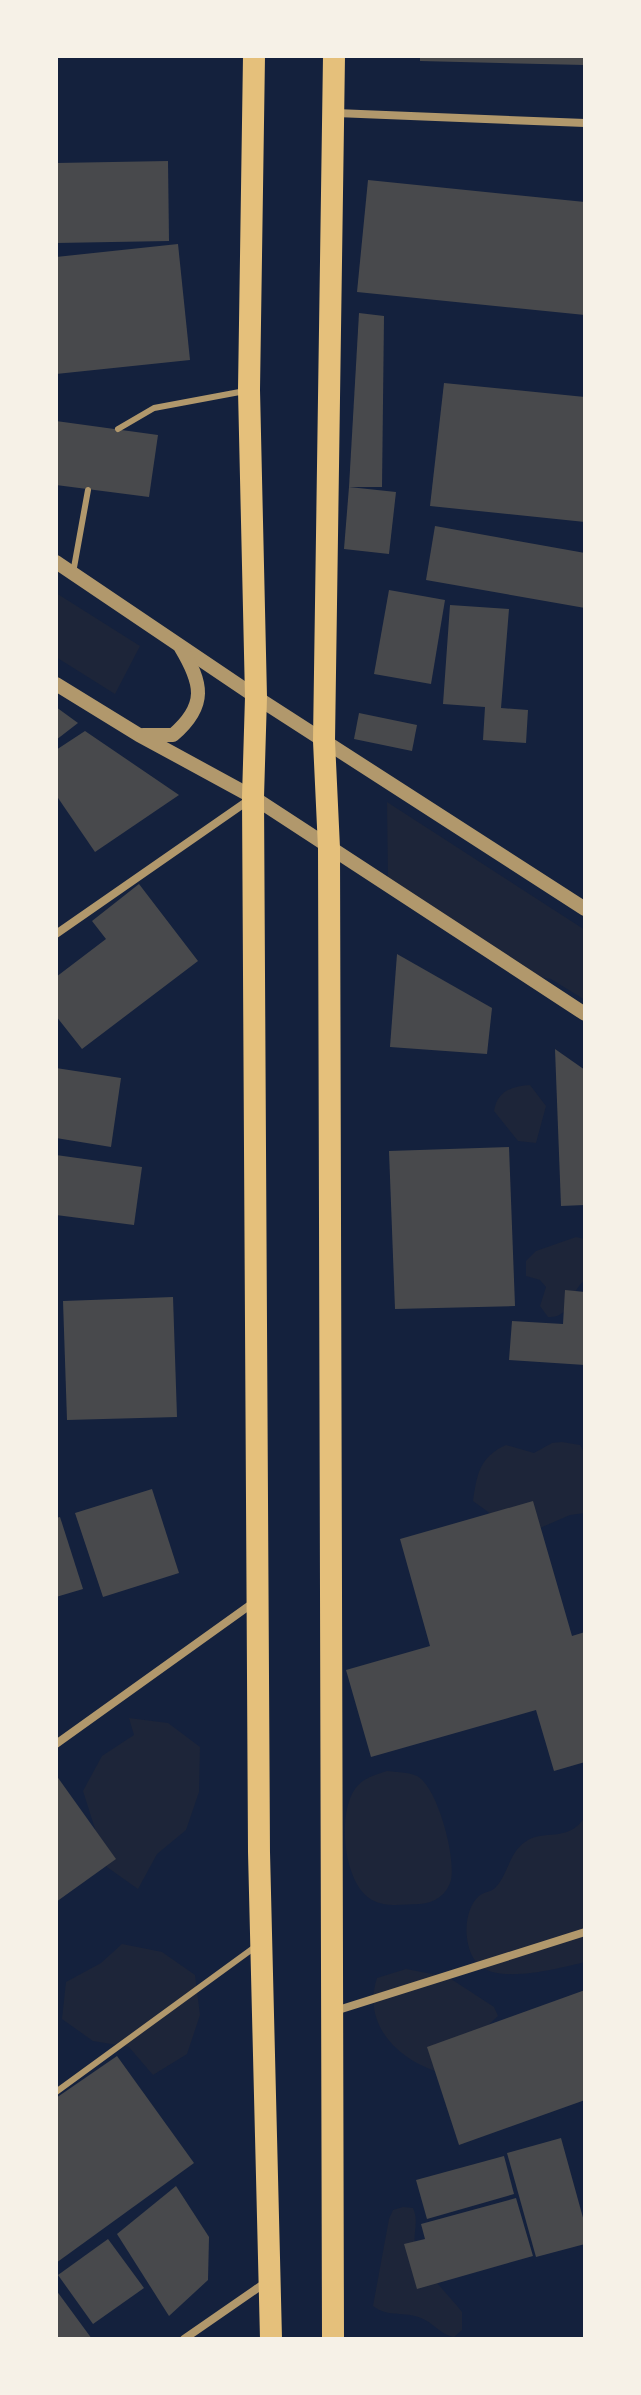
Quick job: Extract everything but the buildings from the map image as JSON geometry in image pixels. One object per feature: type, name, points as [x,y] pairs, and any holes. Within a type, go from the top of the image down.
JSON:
[{"type":"highway","points":[[254,56],[249,390],[256,697],[253,797],[261,1943],[271,2339]]},
{"type":"highway","points":[[333,2339],[329,848],[324,741],[334,56]]},
{"type":"street","points":[[335,113],[585,123]]},
{"type":"street","points":[[56,562],[256,697],[585,909]]},
{"type":"street","points":[[139,735],[173,735],[186,724],[195,708],[199,678],[179,644]]},
{"type":"street","points":[[56,684],[139,735],[253,797],[585,1014]]},
{"type":"street","points":[[56,934],[253,797]]},
{"type":"street","points":[[56,1744],[260,1598]]},
{"type":"street","points":[[330,2013],[585,1932]]},
{"type":"street","points":[[184,2339],[270,2280]]},
{"type":"lane","points":[[118,429],[154,408],[249,390]]},
{"type":"lane","points":[[73,573],[88,490]]},
{"type":"lane","points":[[56,2092],[261,1943]]},
{"type":"shaded area","points":[[56,593],[140,646],[115,694],[56,657]]},
{"type":"shaded area","points":[[387,802],[585,930],[585,1000],[551,979],[526,975],[388,879]]},
{"type":"shaded area","points":[[530,1085],[546,1106],[536,1143],[518,1141],[494,1111],[498,1099],[506,1091]]},
{"type":"shaded area","points":[[576,1237],[585,1239],[584,1281],[566,1310],[556,1317],[548,1317],[540,1306],[546,1287],[540,1280],[526,1276],[526,1261],[536,1251]]},
{"type":"shaded area","points":[[552,1443],[580,1445],[585,1454],[585,1513],[570,1515],[533,1531],[495,1517],[473,1501],[481,1468],[497,1450],[506,1445],[534,1453]]},
{"type":"shaded area","points":[[129,1718],[168,1723],[200,1747],[199,1792],[186,1830],[157,1854],[138,1889],[107,1867],[83,1791],[102,1756],[134,1735]]},
{"type":"shaded area","points":[[387,1771],[417,1776],[424,1782],[438,1807],[448,1839],[452,1869],[451,1880],[443,1894],[430,1902],[395,1905],[372,1900],[362,1892],[349,1864],[345,1831],[349,1800],[362,1782]]},
{"type":"shaded area","points":[[585,1817],[585,1962],[514,1974],[487,1970],[478,1964],[469,1949],[466,1930],[473,1903],[495,1888],[515,1852],[525,1842],[571,1830]]},
{"type":"shaded area","points":[[122,1944],[162,1952],[195,1975],[200,2015],[187,2054],[153,2075],[129,2047],[93,2041],[62,2019],[66,1982],[101,1963]]},
{"type":"shaded area","points":[[406,1969],[448,1977],[494,2007],[498,2016],[438,2072],[397,2049],[386,2037],[374,2010],[377,1978]]},
{"type":"shaded area","points":[[413,2208],[415,2213],[415,2245],[422,2262],[462,2312],[462,2330],[454,2337],[421,2318],[385,2312],[373,2306],[389,2219],[393,2210]]}]
